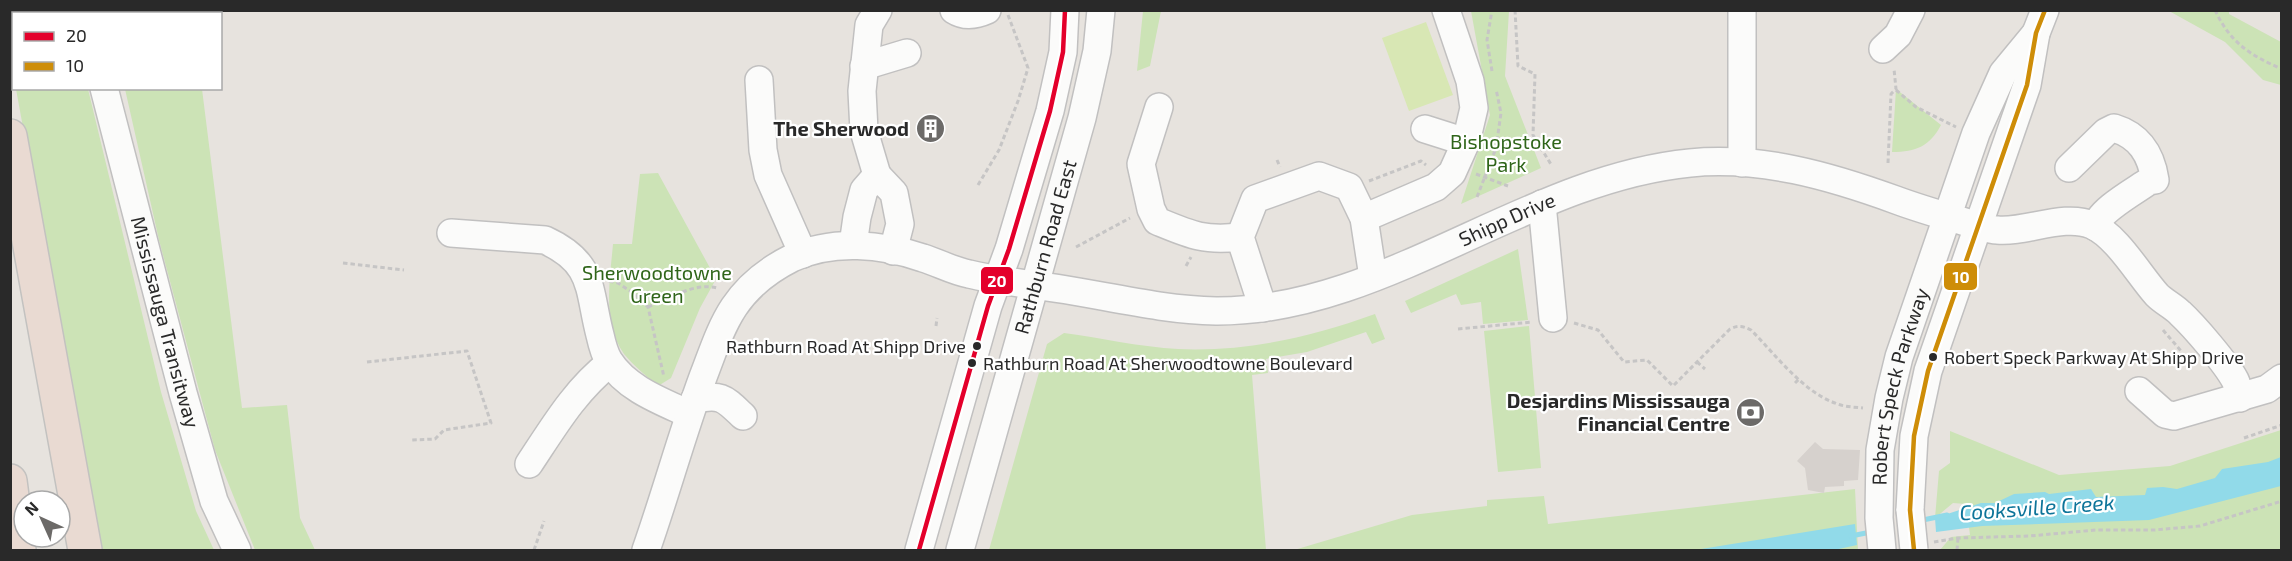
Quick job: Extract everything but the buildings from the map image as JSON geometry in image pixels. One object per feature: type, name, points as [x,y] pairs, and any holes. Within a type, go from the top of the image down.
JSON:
[{"type":"highway","points":[[10,136],[86,550]]},
{"type":"highway","points":[[10,482],[19,550]]},
{"type":"street","points":[[878,10],[869,25],[864,66],[862,91],[864,131],[877,175],[894,193],[900,224],[893,251]]},
{"type":"street","points":[[954,10],[959,14],[976,15],[987,10]]},
{"type":"street","name":"Rathburn Road East","points":[[919,550],[988,306],[1009,249],[1050,111],[1064,52],[1065,10]]},
{"type":"street","name":"Rathburn Road East","points":[[960,550],[1082,118],[1097,51],[1101,10]]},
{"type":"street","points":[[1364,218],[1436,187],[1452,173],[1460,154],[1474,108],[1470,81],[1446,10]]},
{"type":"street","points":[[1742,10],[1734,47],[1742,163]]},
{"type":"street","points":[[1890,42],[1911,10]]},
{"type":"street","name":"Robert Speck Parkway","points":[[1882,550],[1879,518],[1880,450],[1888,398],[1899,357],[1976,132],[2003,73],[2040,22]]},
{"type":"street","name":"Robert Speck Parkway","points":[[1922,547],[1910,510],[1914,436],[1928,370],[2028,85],[2040,22]]},
{"type":"street","points":[[864,66],[908,53]]},
{"type":"street","points":[[759,80],[763,150],[768,176],[803,254]]},
{"type":"street","name":"Mississauga Transitway","points":[[105,90],[180,382],[214,501],[237,550]]},
{"type":"street","points":[[1160,107],[1141,164],[1151,209],[1157,221],[1193,236],[1214,240],[1240,237]]},
{"type":"street","points":[[2069,168],[2106,132],[2114,128],[2127,132],[2146,151],[2152,162],[2154,180],[2148,181],[2111,207],[2097,221],[2096,227],[2132,261],[2161,299],[2180,313],[2224,363],[2236,382],[2240,398]]},
{"type":"street","points":[[1425,129],[1460,154]]},
{"type":"street","name":"Shipp Drive","points":[[646,550],[692,407],[718,336],[734,307],[750,287],[768,272],[803,254],[833,245],[853,245],[918,256],[964,273],[998,279],[1140,303],[1214,311],[1263,308],[1319,295],[1373,277],[1598,181],[1647,169],[1693,162],[1742,163],[1795,169],[1839,179],[1997,230],[2060,222],[2090,223],[2096,227]]},
{"type":"street","points":[[853,245],[864,190],[877,175]]},
{"type":"street","points":[[1263,308],[1240,237],[1256,199],[1319,176],[1349,187],[1364,218],[1373,277]]},
{"type":"street","points":[[1542,204],[1554,321]]},
{"type":"street","points":[[451,233],[545,240],[560,247],[583,269],[590,287],[605,354],[610,363],[641,391],[692,407]]},
{"type":"street","points":[[529,464],[568,406],[592,377],[610,363]]},
{"type":"street","points":[[2139,391],[2165,414],[2174,416],[2267,389],[2282,378]]},
{"type":"path","points":[[978,185],[999,150],[1028,68],[1006,10]]},
{"type":"path","points":[[1515,10],[1518,66],[1535,74],[1533,135],[1552,166]]},
{"type":"path","points":[[2213,11],[2228,34],[2240,46],[2255,57],[2282,69]]},
{"type":"path","points":[[1890,42],[1896,89],[1916,107],[1958,128]]},
{"type":"path","points":[[1888,164],[1891,94],[1896,89]]},
{"type":"path","points":[[1460,154],[1508,186]]},
{"type":"path","points":[[343,263],[404,270]]},
{"type":"path","points":[[601,279],[618,283],[648,308],[667,383]]},
{"type":"path","points":[[648,308],[697,287],[717,288]]},
{"type":"path","points":[[936,326],[938,318]]},
{"type":"path","points":[[1458,329],[1554,321],[1598,330],[1624,362],[1647,360],[1672,386],[1730,329],[1736,326],[1745,327],[1751,330],[1799,379],[1821,397],[1838,405],[1863,408]]},
{"type":"path","points":[[367,362],[467,351],[490,423],[444,430],[435,439],[411,440]]},
{"type":"path","points":[[1697,362],[1705,369]]},
{"type":"path","points":[[1795,383],[1799,379]]},
{"type":"path","points":[[2244,438],[2282,425]]},
{"type":"path","points":[[1922,547],[1958,538],[2200,526],[2282,501]]},
{"type":"path","points":[[534,550],[544,521]]},
{"type":"path","points":[[1957,550],[1958,538]]},
{"type":"green space","points":[[192,10],[192,12],[107,12]]},
{"type":"green space","points":[[10,11],[69,11],[12,12],[12,64]]},
{"type":"green space","points":[[1143,11],[1161,11],[1150,66],[1137,71]]},
{"type":"green space","name":"Bishopstoke Park","points":[[1471,11],[1509,11],[1505,76],[1541,168],[1461,204],[1490,115]]},
{"type":"green space","points":[[2169,11],[2229,11],[2229,14],[2281,42],[2281,85],[2263,80],[2225,42]]},
{"type":"green space","points":[[1426,22],[1453,95],[1409,111],[1382,38]]},
{"type":"green space","points":[[1896,89],[1941,125],[1927,143],[1908,151],[1892,152]]},
{"type":"green space","points":[[16,90],[88,90],[161,392],[196,511],[214,550],[100,550]]},
{"type":"green space","points":[[125,90],[202,90],[242,408],[287,405],[300,518],[315,550],[255,550],[215,450],[159,240]]},
{"type":"green space","name":"Sherwoodtowne Green","points":[[658,173],[716,279],[700,308],[671,378],[658,386],[636,367],[617,342],[610,315],[609,286],[613,244],[632,244],[640,174]]},
{"type":"green space","points":[[1518,249],[1528,320],[1483,324],[1481,302],[1461,305],[1456,294],[1411,313],[1405,301]]},
{"type":"green space","points":[[1375,314],[1385,339],[1372,344],[1366,332],[1307,352],[1266,359],[1268,373],[1252,375],[1266,550],[989,550],[1047,344],[1064,333],[1164,348],[1229,348],[1303,336]]},
{"type":"green space","points":[[1529,326],[1541,468],[1498,472],[1484,331]]},
{"type":"green space","points":[[2281,430],[2281,550],[1940,550],[1951,537],[1970,535],[1966,504],[1953,503],[1935,518],[1939,471],[1950,463],[1950,431],[2059,475],[2170,466]]},
{"type":"green space","points":[[1855,489],[1858,550],[1294,550],[1412,515],[1487,506],[1487,500],[1544,496],[1548,524]]},
{"type":"shaded area","points":[[1815,442],[1823,449],[1860,450],[1858,480],[1844,481],[1844,486],[1825,487],[1824,493],[1808,490],[1805,468],[1797,461]]},
{"type":"water","points":[[2281,457],[2281,486],[2149,520],[1982,526],[1936,532],[1935,518],[1981,503],[1995,503],[2014,494],[2045,492],[2049,494],[2091,489],[2096,497],[2145,495],[2147,488],[2177,489],[2215,478],[2222,469],[2268,462]]},
{"type":"water","points":[[1855,524],[1857,545],[1834,550],[1695,550]]},
{"type":"waterway","name":"Cooksville Creek","points":[[1918,521],[1947,515]]},
{"type":"waterway","name":"Cooksville Creek","points":[[1851,536],[1871,532]]},
{"type":"transit line","name":"20","points":[[919,550],[988,306],[1009,249],[1050,111],[1063,52],[1065,10]]},
{"type":"transit line","name":"10","points":[[1914,550],[1910,510],[1914,436],[1928,371],[2027,85],[2036,33],[2045,10]]},
{"type":"place","name":"The Sherwood","points":[[930,129]]},
{"type":"place","name":"Rathburn Road At Shipp Drive","points":[[977,346]]},
{"type":"place","name":"Robert Speck Parkway At Shipp Drive","points":[[1933,357]]},
{"type":"place","name":"Rathburn Road At Sherwoodtowne Boulevard","points":[[972,363]]},
{"type":"place","name":"Desjardins Mississauga Financial Centre","points":[[1751,413]]}]
